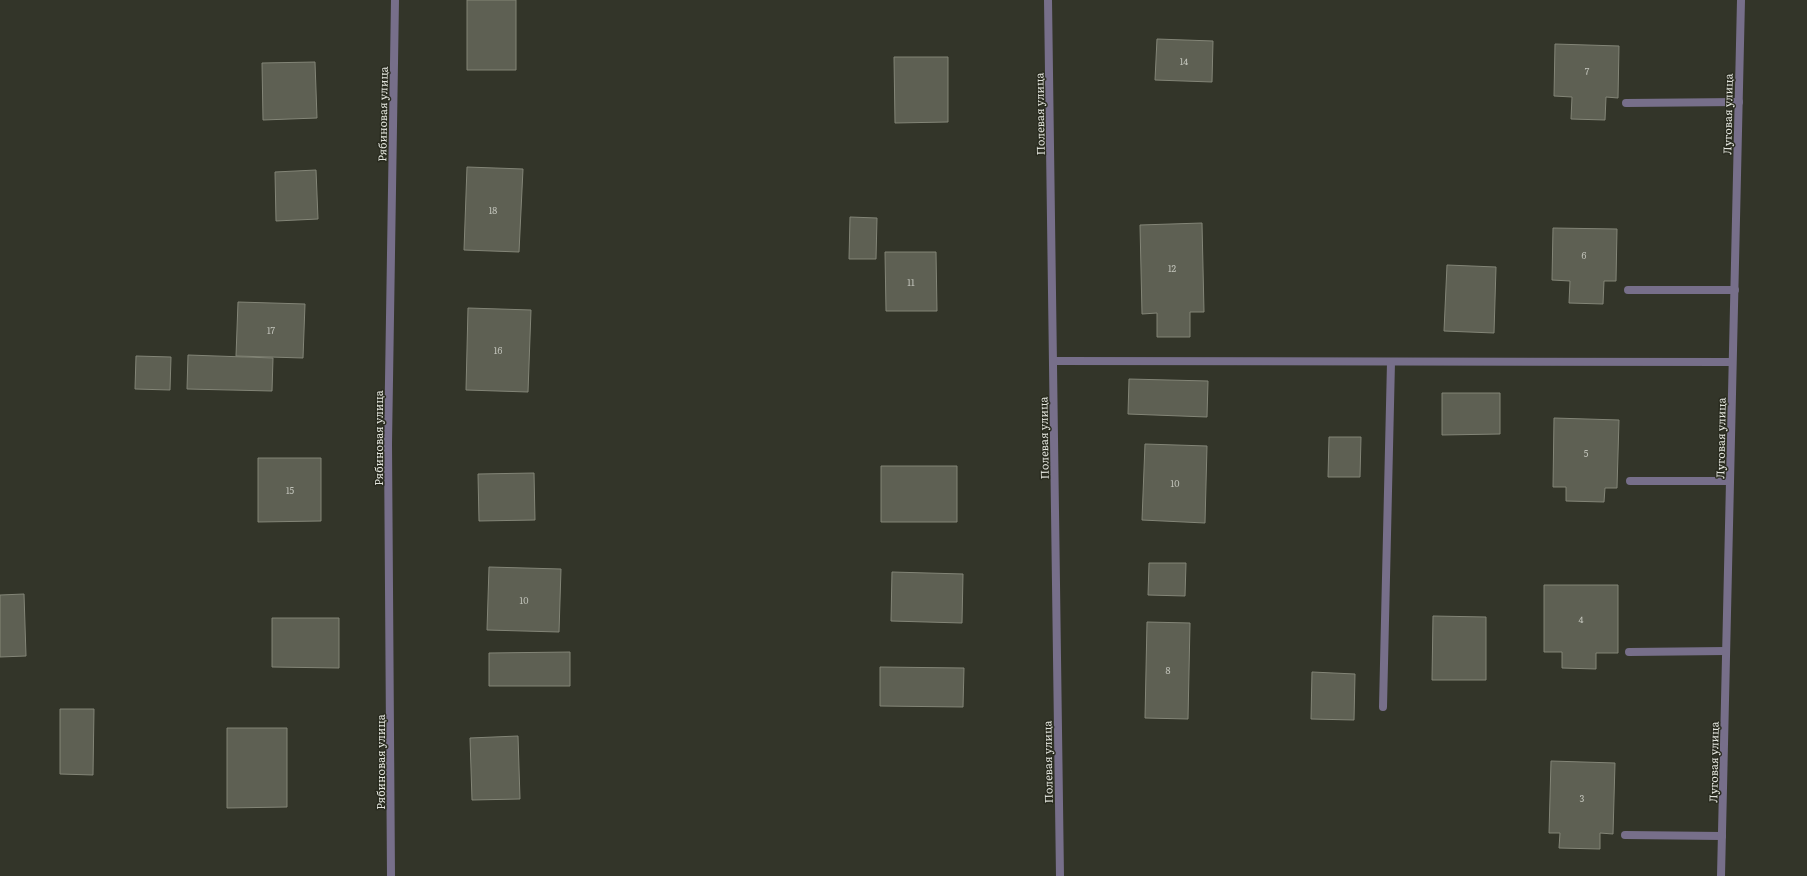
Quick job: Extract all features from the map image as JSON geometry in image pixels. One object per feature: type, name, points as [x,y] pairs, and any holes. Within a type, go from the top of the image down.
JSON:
[{"type":"street","name":"Рябиновая улица","points":[[391,876],[388,444],[395,0]]},
{"type":"street","name":"Полевая улица","points":[[1048,0],[1060,876]]},
{"type":"street","name":"Луговая улица","points":[[1722,876],[1740,0]]},
{"type":"street","points":[[1626,103],[1739,102]]},
{"type":"street","points":[[1628,290],[1735,290]]},
{"type":"street","points":[[1053,361],[1732,362]]},
{"type":"street","points":[[1383,707],[1391,362]]},
{"type":"street","points":[[1630,481],[1730,481]]},
{"type":"street","points":[[1630,652],[1726,651]]},
{"type":"street","points":[[1626,835],[1722,836]]},
{"type":"building","points":[[467,0],[516,0],[516,70],[467,70]]},
{"type":"building","points":[[1157,39],[1213,41],[1212,82],[1155,80]]},
{"type":"building","points":[[1555,44],[1619,46],[1618,98],[1606,97],[1605,120],[1571,119],[1572,97],[1554,96]]},
{"type":"building","points":[[894,57],[948,57],[948,122],[895,123]]},
{"type":"building","points":[[315,62],[317,118],[263,120],[262,63]]},
{"type":"building","points":[[467,167],[523,169],[519,252],[464,250]]},
{"type":"building","points":[[316,170],[318,219],[276,221],[275,172]]},
{"type":"building","points":[[850,217],[877,218],[876,259],[849,259]]},
{"type":"building","points":[[1202,223],[1204,312],[1190,312],[1190,337],[1157,337],[1157,313],[1142,314],[1140,225]]},
{"type":"building","points":[[1553,228],[1617,229],[1616,281],[1604,281],[1603,304],[1569,303],[1570,281],[1552,280]]},
{"type":"building","points":[[885,252],[936,252],[937,311],[886,311]]},
{"type":"building","points":[[1447,265],[1496,267],[1494,333],[1444,331]]},
{"type":"building","points":[[238,302],[305,304],[303,358],[236,356]]},
{"type":"building","points":[[468,308],[531,310],[528,392],[466,390]]},
{"type":"building","points":[[188,355],[273,358],[272,391],[187,389]]},
{"type":"building","points":[[136,356],[171,357],[170,390],[135,389]]},
{"type":"building","points":[[1129,379],[1208,381],[1207,417],[1128,414]]},
{"type":"building","points":[[1442,393],[1500,393],[1500,434],[1442,435]]},
{"type":"building","points":[[1554,418],[1619,420],[1617,488],[1605,488],[1604,502],[1566,501],[1566,487],[1553,487]]},
{"type":"building","points":[[1329,437],[1361,437],[1360,477],[1328,477]]},
{"type":"building","points":[[1145,444],[1207,446],[1205,523],[1142,520]]},
{"type":"building","points":[[258,458],[321,458],[321,521],[258,522]]},
{"type":"building","points":[[881,466],[957,466],[957,522],[881,522]]},
{"type":"building","points":[[534,473],[535,520],[479,521],[478,474]]},
{"type":"building","points":[[1149,563],[1186,563],[1185,596],[1148,595]]},
{"type":"building","points":[[489,567],[561,569],[559,632],[487,630]]},
{"type":"building","points":[[892,572],[963,574],[962,623],[891,621]]},
{"type":"building","points":[[1544,585],[1618,585],[1618,653],[1596,653],[1596,669],[1562,668],[1562,652],[1544,652]]},
{"type":"building","points":[[24,594],[26,656],[0,657],[0,595]]},
{"type":"building","points":[[1433,616],[1486,617],[1486,680],[1432,680]]},
{"type":"building","points":[[272,618],[339,618],[339,668],[272,667]]},
{"type":"building","points":[[1147,622],[1190,623],[1188,719],[1145,718]]},
{"type":"building","points":[[570,652],[570,686],[489,686],[489,653]]},
{"type":"building","points":[[880,667],[964,668],[963,707],[880,706]]},
{"type":"building","points":[[1312,672],[1355,674],[1354,720],[1311,719]]},
{"type":"building","points":[[60,709],[94,709],[93,775],[60,774]]},
{"type":"building","points":[[227,728],[287,728],[287,807],[227,808]]},
{"type":"building","points":[[518,736],[520,799],[472,800],[470,738]]},
{"type":"building","points":[[1551,761],[1615,763],[1613,834],[1600,833],[1600,849],[1559,848],[1560,833],[1549,833]]}]
